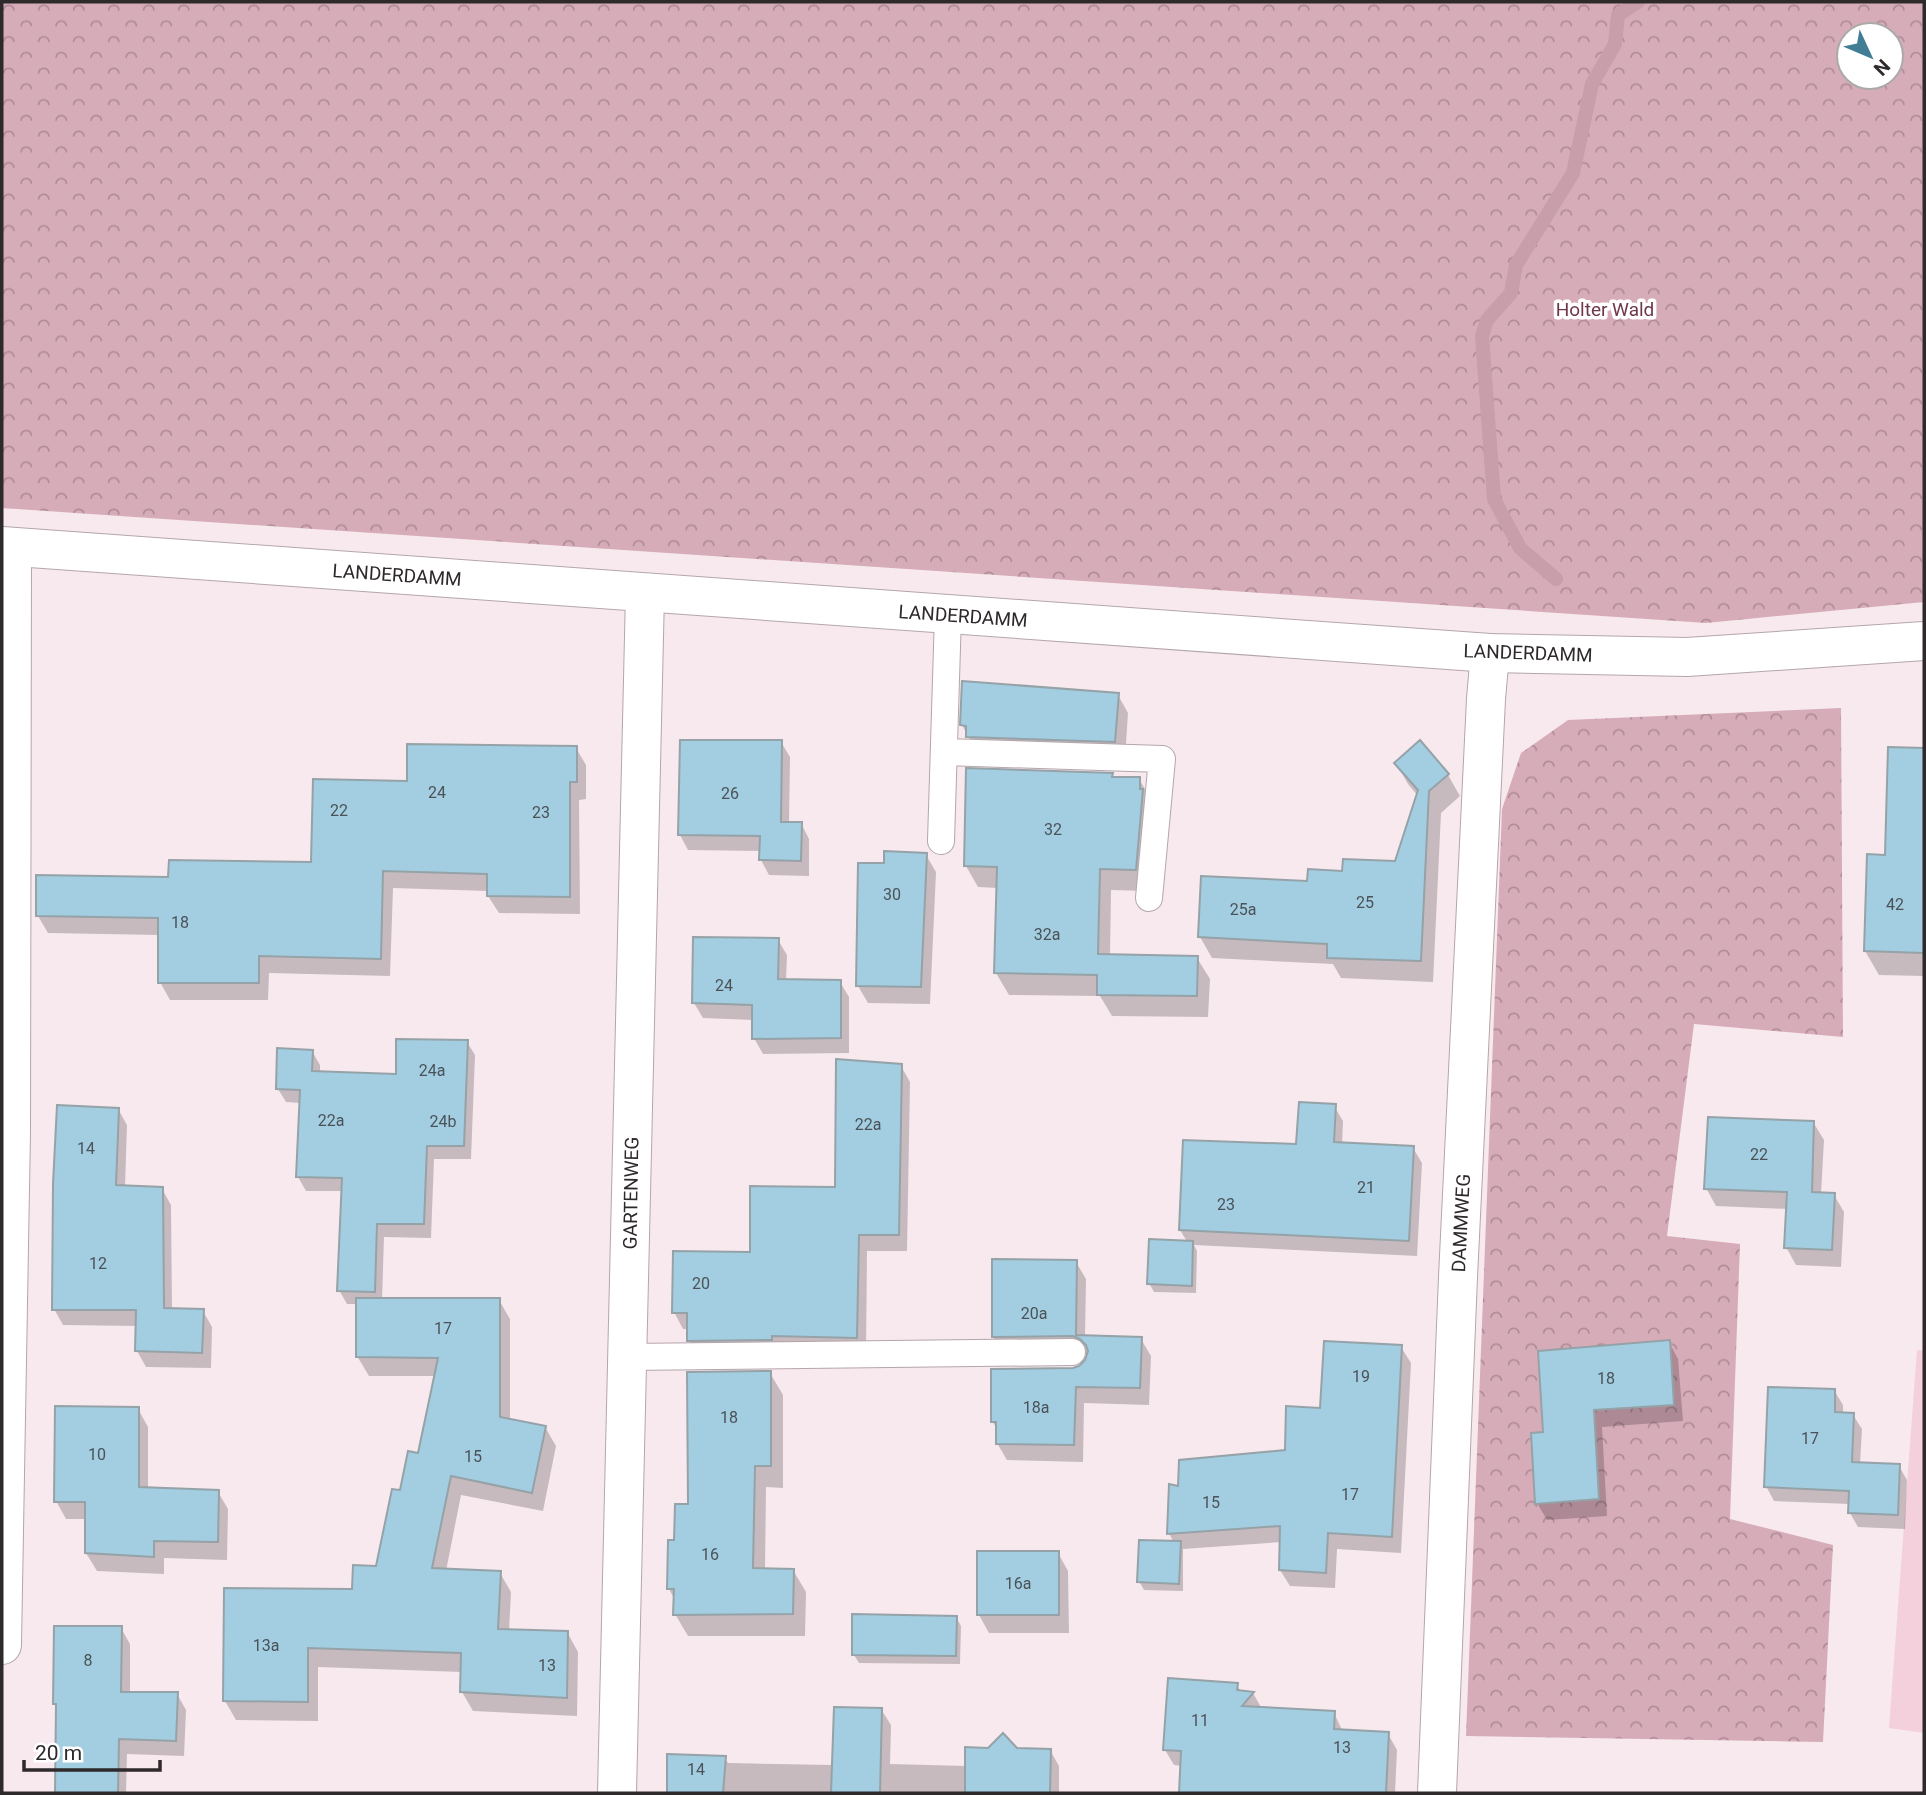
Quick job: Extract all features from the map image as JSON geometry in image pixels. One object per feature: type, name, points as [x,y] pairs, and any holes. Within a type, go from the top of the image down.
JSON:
[{"type":"street","name":"LANDERDAMM","points":[[7,546],[1490,653],[1687,657],[1924,641]]},
{"type":"street","points":[[2,1645],[11,1132],[7,546]]},
{"type":"street","name":"GARTENWEG","points":[[617,1793],[645,594]]},
{"type":"street","name":"DAMMWEG","points":[[1437,1793],[1460,1249],[1490,653]]},
{"type":"lane","points":[[941,841],[948,615]]},
{"type":"lane","points":[[944,752],[1162,759],[1149,898]]},
{"type":"lane","points":[[627,1357],[1072,1352]]},
{"type":"shaded area","points":[[1917,1350],[1924,1351],[1924,1733],[1889,1728]]},
{"type":"green space","name":"Holter Wald","points":[[2,2],[1924,2],[1924,602],[1706,623],[2,508]]},
{"type":"green space","points":[[1841,708],[1843,1037],[1694,1024],[1667,1236],[1740,1244],[1730,1519],[1833,1545],[1823,1742],[1466,1736],[1502,809],[1521,753],[1568,720]]},
{"type":"building","points":[[962,681],[1119,693],[1115,742],[966,737],[966,726],[960,725]]},
{"type":"building","points":[[680,740],[782,740],[781,822],[802,822],[801,861],[759,860],[760,836],[678,835]]},
{"type":"building","points":[[1420,740],[1449,774],[1429,791],[1421,961],[1327,958],[1327,944],[1198,937],[1201,876],[1307,881],[1308,869],[1342,871],[1343,859],[1395,861],[1418,790],[1394,763]]},
{"type":"building","points":[[407,744],[577,746],[577,782],[570,782],[570,897],[487,896],[487,874],[383,871],[381,959],[259,956],[259,983],[158,983],[158,918],[36,916],[36,875],[168,877],[169,860],[311,862],[313,779],[407,781]]},
{"type":"building","points":[[1888,747],[1924,748],[1924,953],[1864,951],[1867,854],[1885,855]]},
{"type":"building","points":[[966,768],[1113,773],[1112,777],[1140,777],[1140,789],[1143,789],[1136,870],[1100,869],[1098,954],[1198,956],[1197,996],[1097,995],[1097,975],[994,973],[997,867],[964,866]]},
{"type":"building","points":[[884,851],[927,853],[921,987],[856,986],[858,863],[884,863]]},
{"type":"building","points":[[693,937],[779,938],[778,979],[841,980],[841,1038],[752,1039],[752,1005],[692,1003]]},
{"type":"building","points":[[396,1039],[468,1040],[464,1146],[427,1146],[424,1224],[377,1224],[375,1292],[337,1291],[342,1178],[296,1177],[300,1090],[276,1089],[277,1048],[313,1050],[312,1071],[396,1074]]},
{"type":"building","points":[[836,1059],[902,1064],[899,1235],[859,1235],[857,1338],[772,1336],[772,1340],[687,1341],[687,1313],[672,1313],[673,1251],[750,1252],[750,1186],[835,1187]]},
{"type":"building","points":[[1299,1102],[1336,1104],[1334,1142],[1414,1146],[1409,1241],[1179,1230],[1183,1140],[1296,1144]]},
{"type":"building","points":[[57,1105],[119,1108],[116,1185],[163,1187],[164,1308],[204,1309],[202,1353],[135,1351],[136,1310],[52,1310]]},
{"type":"building","points":[[1708,1117],[1814,1121],[1812,1192],[1835,1193],[1832,1250],[1784,1248],[1787,1192],[1704,1189]]},
{"type":"building","points":[[1149,1239],[1193,1241],[1192,1286],[1147,1284]]},
{"type":"building","points":[[992,1259],[1077,1260],[1076,1335],[1142,1337],[1140,1388],[1076,1387],[1074,1445],[996,1444],[996,1422],[991,1422],[991,1369],[1073,1368],[1085,1360],[1088,1351],[1080,1339],[1073,1336],[992,1337]]},
{"type":"building","points":[[356,1298],[500,1298],[500,1417],[546,1426],[532,1493],[451,1476],[432,1568],[501,1571],[498,1629],[568,1631],[567,1698],[460,1692],[461,1653],[308,1648],[308,1702],[223,1701],[224,1588],[352,1589],[353,1565],[376,1566],[392,1489],[400,1490],[408,1451],[418,1453],[438,1358],[356,1357]]},
{"type":"building","points":[[1670,1340],[1674,1405],[1594,1410],[1599,1499],[1535,1504],[1531,1433],[1543,1432],[1538,1351]]},
{"type":"building","points":[[1324,1341],[1402,1345],[1392,1537],[1328,1533],[1326,1573],[1279,1570],[1280,1526],[1167,1534],[1169,1484],[1178,1486],[1179,1460],[1285,1450],[1286,1406],[1320,1408]]},
{"type":"building","points":[[771,1371],[771,1466],[755,1466],[753,1568],[794,1569],[793,1614],[673,1615],[674,1589],[667,1589],[668,1540],[674,1540],[675,1504],[688,1504],[687,1372]]},
{"type":"building","points":[[1768,1387],[1835,1389],[1835,1412],[1854,1413],[1852,1462],[1900,1464],[1898,1515],[1848,1513],[1849,1491],[1764,1487]]},
{"type":"building","points":[[55,1406],[139,1407],[139,1487],[219,1490],[218,1542],[154,1541],[154,1557],[85,1553],[85,1502],[54,1502]]},
{"type":"building","points":[[1139,1540],[1181,1541],[1179,1584],[1137,1582]]},
{"type":"building","points":[[977,1551],[1059,1551],[1059,1615],[977,1615]]},
{"type":"building","points":[[852,1614],[957,1616],[956,1656],[852,1655]]},
{"type":"building","points":[[54,1626],[122,1626],[121,1692],[178,1692],[176,1741],[119,1739],[118,1793],[55,1793]]},
{"type":"building","points":[[1168,1678],[1238,1683],[1237,1690],[1254,1692],[1242,1706],[1335,1711],[1334,1729],[1389,1732],[1386,1793],[1179,1793],[1181,1751],[1163,1750]]},
{"type":"building","points":[[834,1707],[882,1708],[880,1793],[831,1793]]},
{"type":"building","points":[[1003,1733],[1017,1748],[1051,1749],[1050,1793],[965,1793],[965,1747],[988,1748]]},
{"type":"building","points":[[667,1754],[726,1756],[723,1793],[667,1793]]},
{"type":"waterway","points":[[1556,579],[1520,548],[1494,499],[1482,336],[1487,320],[1511,293],[1516,265],[1573,173],[1592,84],[1615,44],[1618,15],[1638,2]]}]
